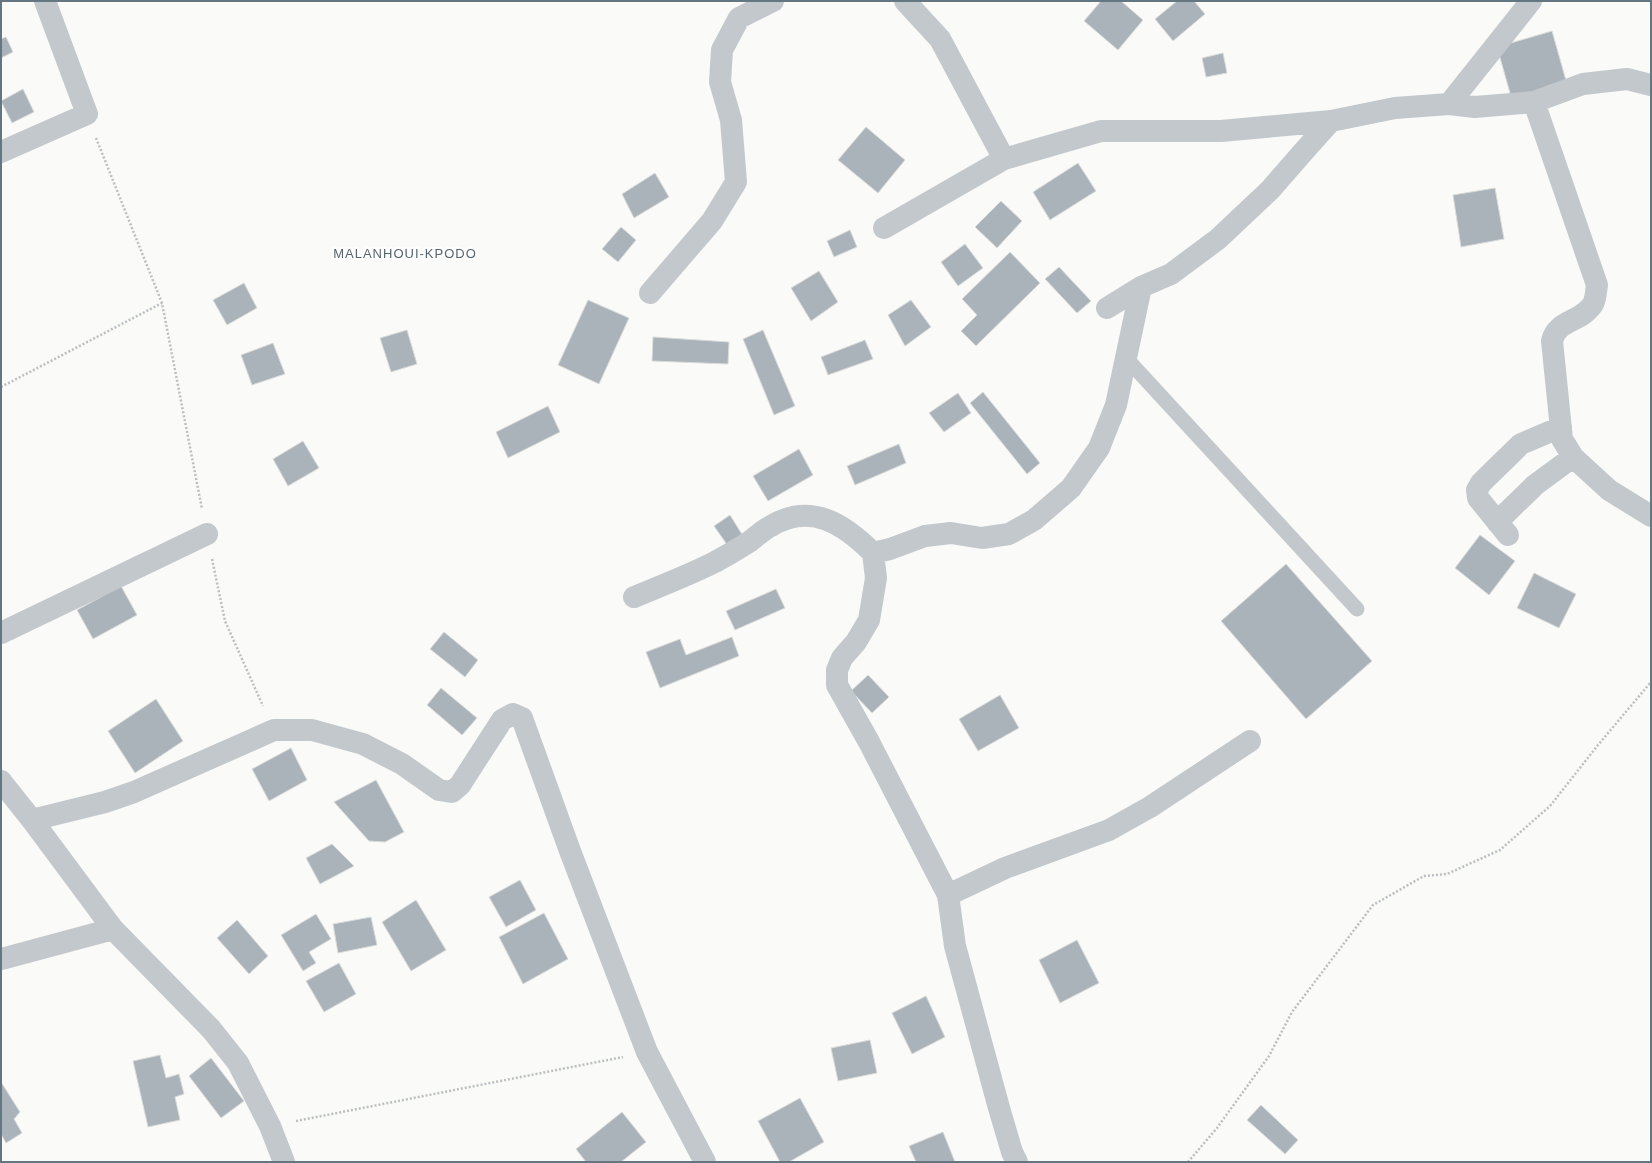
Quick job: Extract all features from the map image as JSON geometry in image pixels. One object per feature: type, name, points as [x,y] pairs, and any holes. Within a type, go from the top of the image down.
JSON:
[{"type":"street","points":[[1,152],[86,114],[45,1]]},
{"type":"street","points":[[650,293],[712,221],[736,182],[731,120],[720,82],[722,50],[739,18],[773,1]]},
{"type":"street","points":[[905,1],[940,39],[1004,159]]},
{"type":"street","points":[[1448,104],[1523,3]]},
{"type":"street","points":[[884,228],[1004,159],[1101,131],[1221,131],[1331,121],[1394,108],[1448,104],[1475,107],[1534,102],[1583,84],[1627,79],[1651,85]]},
{"type":"street","points":[[1534,102],[1597,285],[1594,302],[1583,315],[1558,328],[1554,333],[1552,340],[1562,439],[1573,457],[1609,490],[1651,516]]},
{"type":"street","points":[[1107,308],[1141,287],[1171,274],[1218,239],[1270,190],[1331,121]]},
{"type":"street","points":[[873,553],[890,549],[925,536],[951,533],[982,538],[1009,534],[1034,520],[1071,488],[1099,448],[1116,404],[1141,287]]},
{"type":"street","points":[[1561,426],[1521,444],[1481,483],[1477,490],[1478,498],[1503,529],[1535,485],[1573,457]]},
{"type":"street","points":[[634,597],[714,562],[748,543],[772,525],[794,517],[820,516],[842,527],[858,538],[873,553],[876,578],[869,620],[856,642],[842,658],[837,670],[837,685],[869,742],[948,895],[955,946],[999,1108],[1012,1152],[1017,1162]]},
{"type":"street","points":[[1,633],[207,534]]},
{"type":"street","points":[[32,820],[105,802],[134,792],[274,730],[312,730],[363,744],[402,764],[439,790],[452,792],[460,785],[502,720],[513,714],[522,718],[573,858],[647,1052],[705,1162]]},
{"type":"street","points":[[948,895],[1005,868],[1109,830],[1150,807],[1250,741]]},
{"type":"street","points":[[1,781],[113,929],[211,1029],[238,1063],[270,1126],[284,1162]]},
{"type":"street","points":[[1,959],[113,929]]},
{"type":"lane","points":[[1126,358],[1358,609]]},
{"type":"path","points":[[86,114],[162,303],[225,621],[274,730]]},
{"type":"path","points":[[1,387],[162,303]]},
{"type":"path","points":[[1188,1162],[1217,1128],[1269,1056],[1292,1012],[1373,905],[1424,876],[1447,874],[1500,850],[1550,806],[1651,682]]},
{"type":"path","points":[[270,1126],[647,1052]]},
{"type":"building","points":[[1101,1],[1121,1],[1143,20],[1118,50],[1084,21]]},
{"type":"building","points":[[1177,1],[1194,1],[1205,14],[1173,41],[1155,19]]},
{"type":"building","points":[[1552,31],[1567,84],[1512,100],[1497,47]]},
{"type":"building","points":[[6,37],[13,52],[1,58],[1,39]]},
{"type":"building","points":[[1223,53],[1227,73],[1206,77],[1202,58]]},
{"type":"building","points":[[23,89],[34,112],[12,123],[1,101]]},
{"type":"building","points":[[866,127],[905,160],[878,193],[838,160]]},
{"type":"building","points":[[1078,163],[1096,191],[1050,220],[1033,192]]},
{"type":"building","points":[[655,173],[669,197],[634,218],[622,194]]},
{"type":"building","points":[[1495,188],[1504,239],[1461,247],[1453,195]]},
{"type":"building","points":[[1001,201],[1022,221],[997,248],[975,227]]},
{"type":"building","points":[[621,227],[636,240],[618,262],[602,249]]},
{"type":"building","points":[[850,230],[857,247],[834,257],[827,241]]},
{"type":"building","points":[[965,244],[983,268],[958,286],[941,262]]},
{"type":"building","points":[[1010,252],[1040,283],[976,346],[961,331],[977,315],[962,299]]},
{"type":"building","points":[[1059,267],[1091,301],[1077,313],[1045,279]]},
{"type":"building","points":[[819,271],[838,302],[811,321],[791,288]]},
{"type":"building","points":[[244,283],[257,308],[227,325],[213,300]]},
{"type":"building","points":[[588,300],[629,318],[599,384],[558,365]]},
{"type":"building","points":[[911,300],[931,327],[905,346],[888,315]]},
{"type":"building","points":[[407,330],[417,364],[391,372],[380,338]]},
{"type":"building","points":[[763,330],[795,406],[774,415],[743,339]]},
{"type":"building","points":[[653,337],[729,342],[728,364],[652,361]]},
{"type":"building","points":[[865,340],[873,359],[828,375],[821,357]]},
{"type":"building","points":[[273,343],[285,374],[252,385],[241,355]]},
{"type":"building","points":[[983,392],[1040,463],[1027,474],[970,403]]},
{"type":"building","points":[[958,393],[971,413],[944,432],[929,413]]},
{"type":"building","points":[[548,406],[560,432],[508,458],[496,432]]},
{"type":"building","points":[[303,441],[319,468],[288,486],[273,459]]},
{"type":"building","points":[[899,444],[906,463],[855,485],[847,466]]},
{"type":"building","points":[[799,449],[813,475],[768,501],[753,476]]},
{"type":"building","points":[[730,515],[743,536],[728,546],[714,526]]},
{"type":"building","points":[[1480,535],[1515,561],[1489,595],[1455,568]]},
{"type":"building","points":[[1286,564],[1372,661],[1306,719],[1221,621]]},
{"type":"building","points":[[1534,573],[1576,594],[1559,628],[1517,608]]},
{"type":"building","points":[[121,586],[137,615],[93,639],[77,610]]},
{"type":"building","points":[[776,589],[785,608],[735,630],[726,611]]},
{"type":"building","points":[[444,632],[478,660],[465,677],[430,649]]},
{"type":"building","points":[[732,637],[739,656],[660,688],[646,652],[680,639],[686,655]]},
{"type":"building","points":[[868,675],[889,697],[872,713],[851,691]]},
{"type":"building","points":[[441,688],[477,718],[462,735],[427,705]]},
{"type":"building","points":[[1000,695],[1019,728],[978,751],[959,719]]},
{"type":"building","points":[[156,699],[183,741],[135,773],[108,731]]},
{"type":"building","points":[[291,748],[307,780],[269,801],[252,769]]},
{"type":"building","points":[[376,780],[404,832],[385,842],[369,841],[334,802]]},
{"type":"building","points":[[332,844],[354,866],[320,884],[306,858]]},
{"type":"building","points":[[520,880],[536,910],[506,927],[489,897]]},
{"type":"building","points":[[416,900],[446,950],[411,971],[382,922]]},
{"type":"building","points":[[544,913],[568,959],[523,984],[499,937]]},
{"type":"building","points":[[316,914],[331,939],[309,952],[316,963],[303,971],[281,935]]},
{"type":"building","points":[[371,917],[377,945],[338,953],[333,924]]},
{"type":"building","points":[[237,920],[268,956],[249,974],[217,938]]},
{"type":"building","points":[[1077,940],[1099,983],[1060,1003],[1039,960]]},
{"type":"building","points":[[339,963],[356,994],[324,1012],[306,981]]},
{"type":"building","points":[[926,996],[945,1037],[912,1054],[892,1013]]},
{"type":"building","points":[[870,1040],[877,1073],[838,1081],[831,1048]]},
{"type":"building","points":[[160,1055],[166,1078],[179,1074],[184,1094],[175,1097],[180,1120],[148,1127],[133,1061]]},
{"type":"building","points":[[211,1058],[244,1101],[221,1118],[189,1076]]},
{"type":"building","points":[[1,1082],[20,1112],[14,1119],[22,1133],[6,1143],[1,1134]]},
{"type":"building","points":[[800,1098],[824,1142],[789,1162],[780,1162],[758,1121]]},
{"type":"building","points":[[1261,1105],[1298,1140],[1285,1154],[1247,1120]]},
{"type":"building","points":[[622,1112],[646,1142],[621,1162],[586,1162],[576,1149]]},
{"type":"building","points":[[943,1132],[955,1162],[916,1162],[909,1146]]},
{"type":"district","name":"MALANHOUI-KPODO","points":[[405,253]]}]
